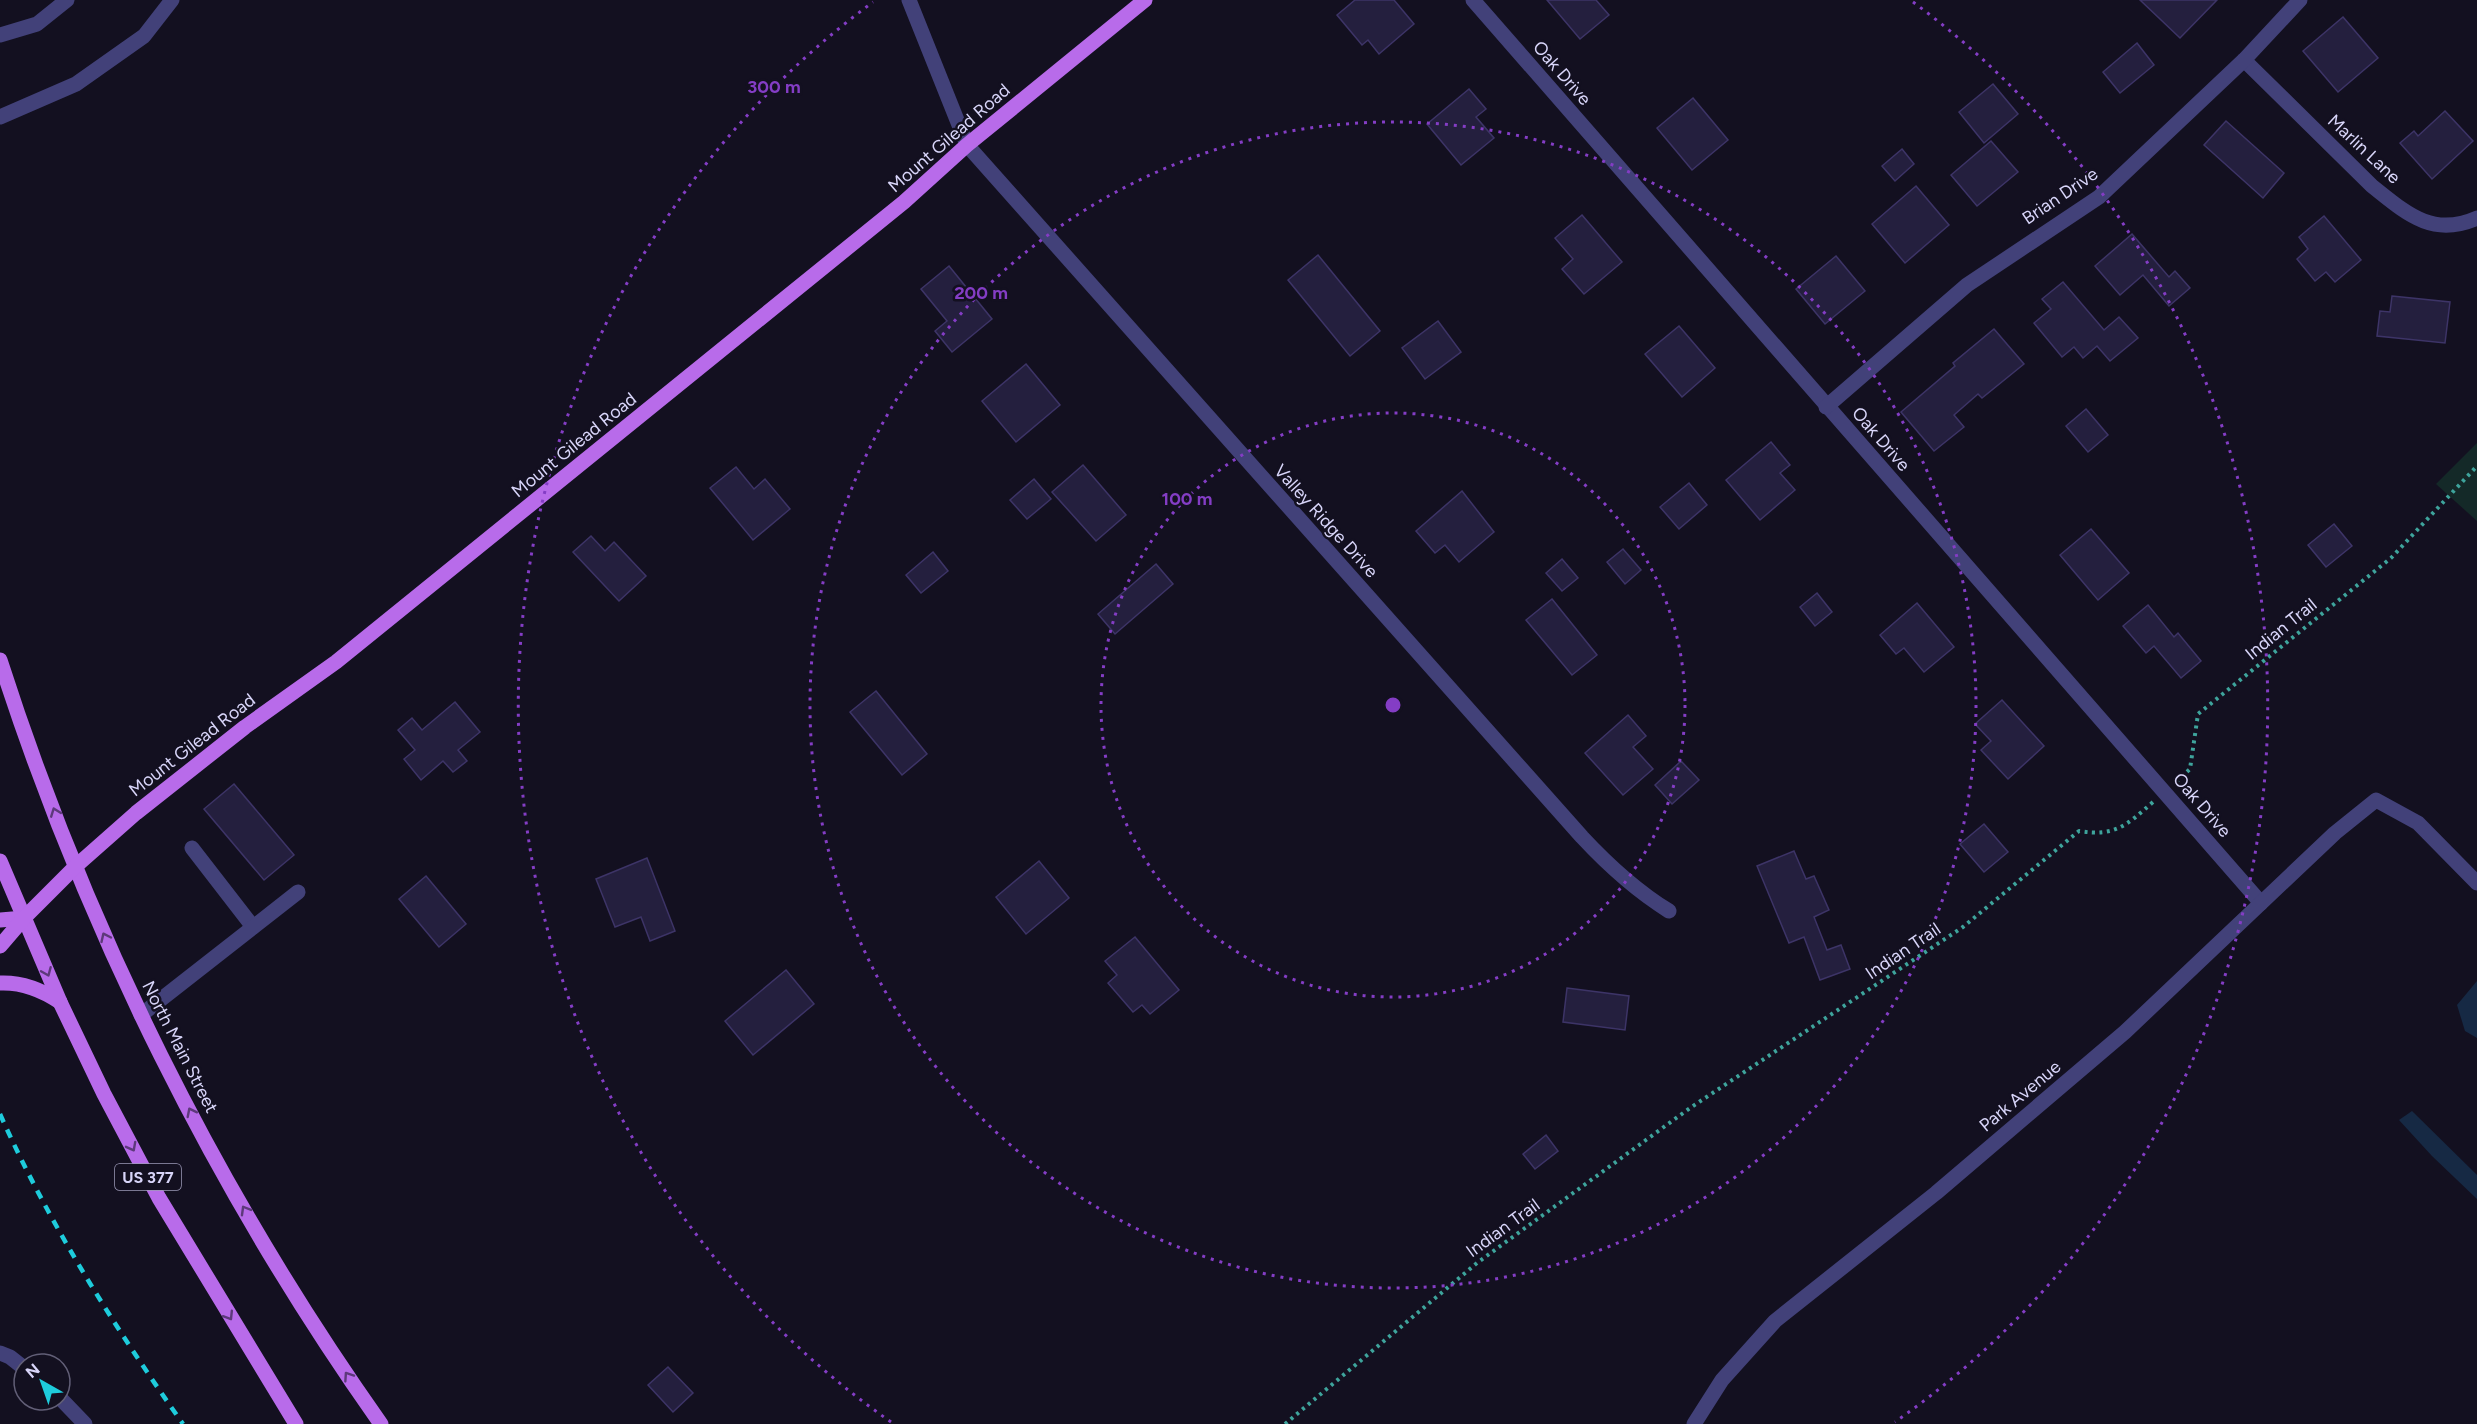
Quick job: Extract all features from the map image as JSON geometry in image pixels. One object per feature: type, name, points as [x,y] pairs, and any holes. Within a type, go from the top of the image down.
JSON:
[{"type":"main road","name":"Mount Gilead Road","points":[[0,946],[24,918],[76,867],[154,799],[245,727],[336,662],[904,202],[967,146],[1145,0]]},
{"type":"main road","name":"North Main Street","points":[[0,660],[21,724],[92,908],[141,1015],[221,1170],[292,1291],[381,1424]]},
{"type":"main road","name":"US 377","points":[[0,861],[60,1002],[104,1094],[159,1198],[296,1424]]},
{"type":"main road","points":[[0,920],[24,918]]},
{"type":"main road","points":[[0,983],[22,984],[36,988],[60,1002]]},
{"type":"street","points":[[0,35],[38,24],[67,0]]},
{"type":"street","points":[[0,117],[76,84],[144,36],[172,0]]},
{"type":"street","points":[[909,0],[967,146]]},
{"type":"street","name":"Oak Drive","points":[[1473,0],[2261,903]]},
{"type":"street","name":"Brian Drive","points":[[1826,407],[1967,285],[2098,196],[2244,60],[2300,0]]},
{"type":"street","name":"Marlin Lane","points":[[2244,60],[2372,186],[2395,204],[2419,219],[2439,226],[2460,226],[2477,218]]},
{"type":"street","name":"Valley Ridge Drive","points":[[967,146],[1582,837],[1614,871],[1646,897],[1669,911]]},
{"type":"street","name":"Park Avenue","points":[[1694,1424],[1722,1380],[1774,1322],[1935,1193],[2125,1032],[2335,833],[2376,800],[2418,823],[2477,883]]},
{"type":"street","points":[[192,848],[253,927]]},
{"type":"street","points":[[141,1015],[298,892]]},
{"type":"street","points":[[72,1410],[86,1424]]},
{"type":"path","name":"Indian Trail","points":[[1285,1424],[1477,1263],[1690,1108],[1963,927],[2079,831],[2098,834],[2125,827],[2190,769],[2198,714],[2391,558],[2477,465]]},
{"type":"green space","points":[[2477,443],[2477,521],[2436,484]]},
{"type":"water","points":[[2477,981],[2477,1038],[2465,1031],[2457,1005]]},
{"type":"water","points":[[2412,1111],[2477,1175],[2477,1199],[2432,1156],[2399,1120]]},
{"type":"building","points":[[1355,0],[1394,0],[1414,24],[1379,54],[1368,40],[1362,45],[1337,15]]},
{"type":"building","points":[[1547,0],[1596,0],[1609,15],[1580,39]]},
{"type":"building","points":[[2140,0],[2217,0],[2180,38]]},
{"type":"building","points":[[2343,17],[2378,58],[2338,92],[2303,51]]},
{"type":"building","points":[[2137,43],[2154,65],[2120,93],[2103,72]]},
{"type":"building","points":[[1993,84],[2018,114],[1984,143],[1959,112]]},
{"type":"building","points":[[1469,89],[1486,109],[1476,117],[1494,138],[1461,165],[1427,124]]},
{"type":"building","points":[[1693,98],[1728,140],[1692,170],[1657,128]]},
{"type":"building","points":[[2445,111],[2473,141],[2432,179],[2400,143],[2414,131],[2418,136]]},
{"type":"building","points":[[2226,121],[2284,173],[2263,198],[2204,145]]},
{"type":"building","points":[[1991,141],[2018,172],[1977,206],[1951,175]]},
{"type":"building","points":[[1902,149],[1914,164],[1895,181],[1882,166]]},
{"type":"building","points":[[1916,186],[1949,225],[1905,263],[1872,224]]},
{"type":"building","points":[[1582,215],[1622,262],[1584,294],[1562,269],[1573,259],[1555,238]]},
{"type":"building","points":[[2324,216],[2361,260],[2335,282],[2326,272],[2315,281],[2297,259],[2308,249],[2299,237]]},
{"type":"building","points":[[2132,234],[2169,277],[2175,271],[2190,288],[2169,306],[2143,275],[2120,295],[2095,266]]},
{"type":"building","points":[[1318,255],[1380,331],[1350,356],[1288,280]]},
{"type":"building","points":[[1836,256],[1865,291],[1825,324],[1796,289]]},
{"type":"building","points":[[949,266],[992,319],[952,352],[935,331],[947,321],[921,289]]},
{"type":"building","points":[[2063,282],[2104,330],[2119,317],[2138,338],[2110,361],[2097,346],[2083,358],[2074,347],[2062,357],[2034,323],[2051,309],[2042,299]]},
{"type":"building","points":[[2392,296],[2450,302],[2445,343],[2377,336],[2380,311],[2390,312]]},
{"type":"building","points":[[1438,321],[1461,352],[1425,379],[1402,348]]},
{"type":"building","points":[[1679,326],[1715,368],[1682,397],[1645,354]]},
{"type":"building","points":[[1994,329],[2024,364],[1982,398],[1978,394],[1954,415],[1964,427],[1934,451],[1901,412],[1955,366],[1953,363]]},
{"type":"building","points":[[1026,364],[1060,405],[1016,442],[982,401]]},
{"type":"building","points":[[2086,409],[2108,435],[2088,452],[2066,426]]},
{"type":"building","points":[[1771,442],[1790,465],[1780,473],[1795,490],[1760,520],[1726,480]]},
{"type":"building","points":[[1083,465],[1126,515],[1096,541],[1052,492]]},
{"type":"building","points":[[736,467],[754,489],[765,479],[790,509],[753,540],[710,488]]},
{"type":"building","points":[[1034,479],[1051,499],[1027,519],[1010,500]]},
{"type":"building","points":[[1689,483],[1707,505],[1679,529],[1660,507]]},
{"type":"building","points":[[1462,491],[1494,532],[1459,562],[1445,545],[1435,553],[1416,531]]},
{"type":"building","points":[[2334,524],[2352,546],[2326,567],[2308,545]]},
{"type":"building","points":[[2091,529],[2129,573],[2098,600],[2060,555]]},
{"type":"building","points":[[591,536],[605,551],[614,542],[646,576],[619,601],[573,552]]},
{"type":"building","points":[[1623,549],[1641,570],[1625,584],[1607,562]]},
{"type":"building","points":[[933,552],[948,571],[921,593],[906,575]]},
{"type":"building","points":[[1562,559],[1578,578],[1562,591],[1546,573]]},
{"type":"building","points":[[1156,564],[1173,584],[1115,634],[1098,614]]},
{"type":"building","points":[[1817,593],[1832,612],[1815,626],[1800,607]]},
{"type":"building","points":[[1552,599],[1597,655],[1572,675],[1526,620]]},
{"type":"building","points":[[1917,603],[1954,647],[1924,672],[1904,648],[1896,654],[1880,635]]},
{"type":"building","points":[[2148,605],[2174,637],[2178,633],[2201,661],[2181,678],[2154,646],[2146,653],[2123,626]]},
{"type":"building","points":[[876,691],[927,754],[902,775],[850,712]]},
{"type":"building","points":[[2002,700],[2044,746],[2008,779],[1981,750],[1991,741],[1975,724]]},
{"type":"building","points":[[455,702],[480,732],[458,750],[467,761],[453,772],[443,761],[421,780],[404,759],[415,750],[398,730],[412,718],[422,730]]},
{"type":"building","points":[[1628,715],[1646,736],[1633,747],[1653,769],[1623,795],[1585,753]]},
{"type":"building","points":[[1681,761],[1699,780],[1672,804],[1655,785]]},
{"type":"building","points":[[234,784],[294,855],[264,880],[204,809]]},
{"type":"building","points":[[1984,824],[2008,852],[1984,872],[1960,844]]},
{"type":"building","points":[[1794,851],[1806,879],[1814,876],[1829,910],[1814,917],[1827,950],[1841,945],[1850,969],[1820,980],[1804,937],[1789,943],[1757,866]]},
{"type":"building","points":[[647,858],[675,931],[650,941],[641,917],[615,927],[596,879]]},
{"type":"building","points":[[1039,861],[1069,898],[1026,934],[996,897]]},
{"type":"building","points":[[426,876],[466,924],[439,947],[399,899]]},
{"type":"building","points":[[1135,937],[1179,990],[1150,1014],[1142,1005],[1133,1012],[1108,983],[1117,975],[1105,961]]},
{"type":"building","points":[[786,970],[814,1004],[753,1055],[725,1021]]},
{"type":"building","points":[[1567,988],[1629,996],[1625,1030],[1563,1022]]},
{"type":"building","points":[[1546,1135],[1558,1151],[1535,1169],[1523,1154]]},
{"type":"building","points":[[668,1367],[693,1393],[673,1412],[648,1385]]},
{"type":"railway","points":[[0,1114],[61,1235],[132,1350],[183,1424]]}]
